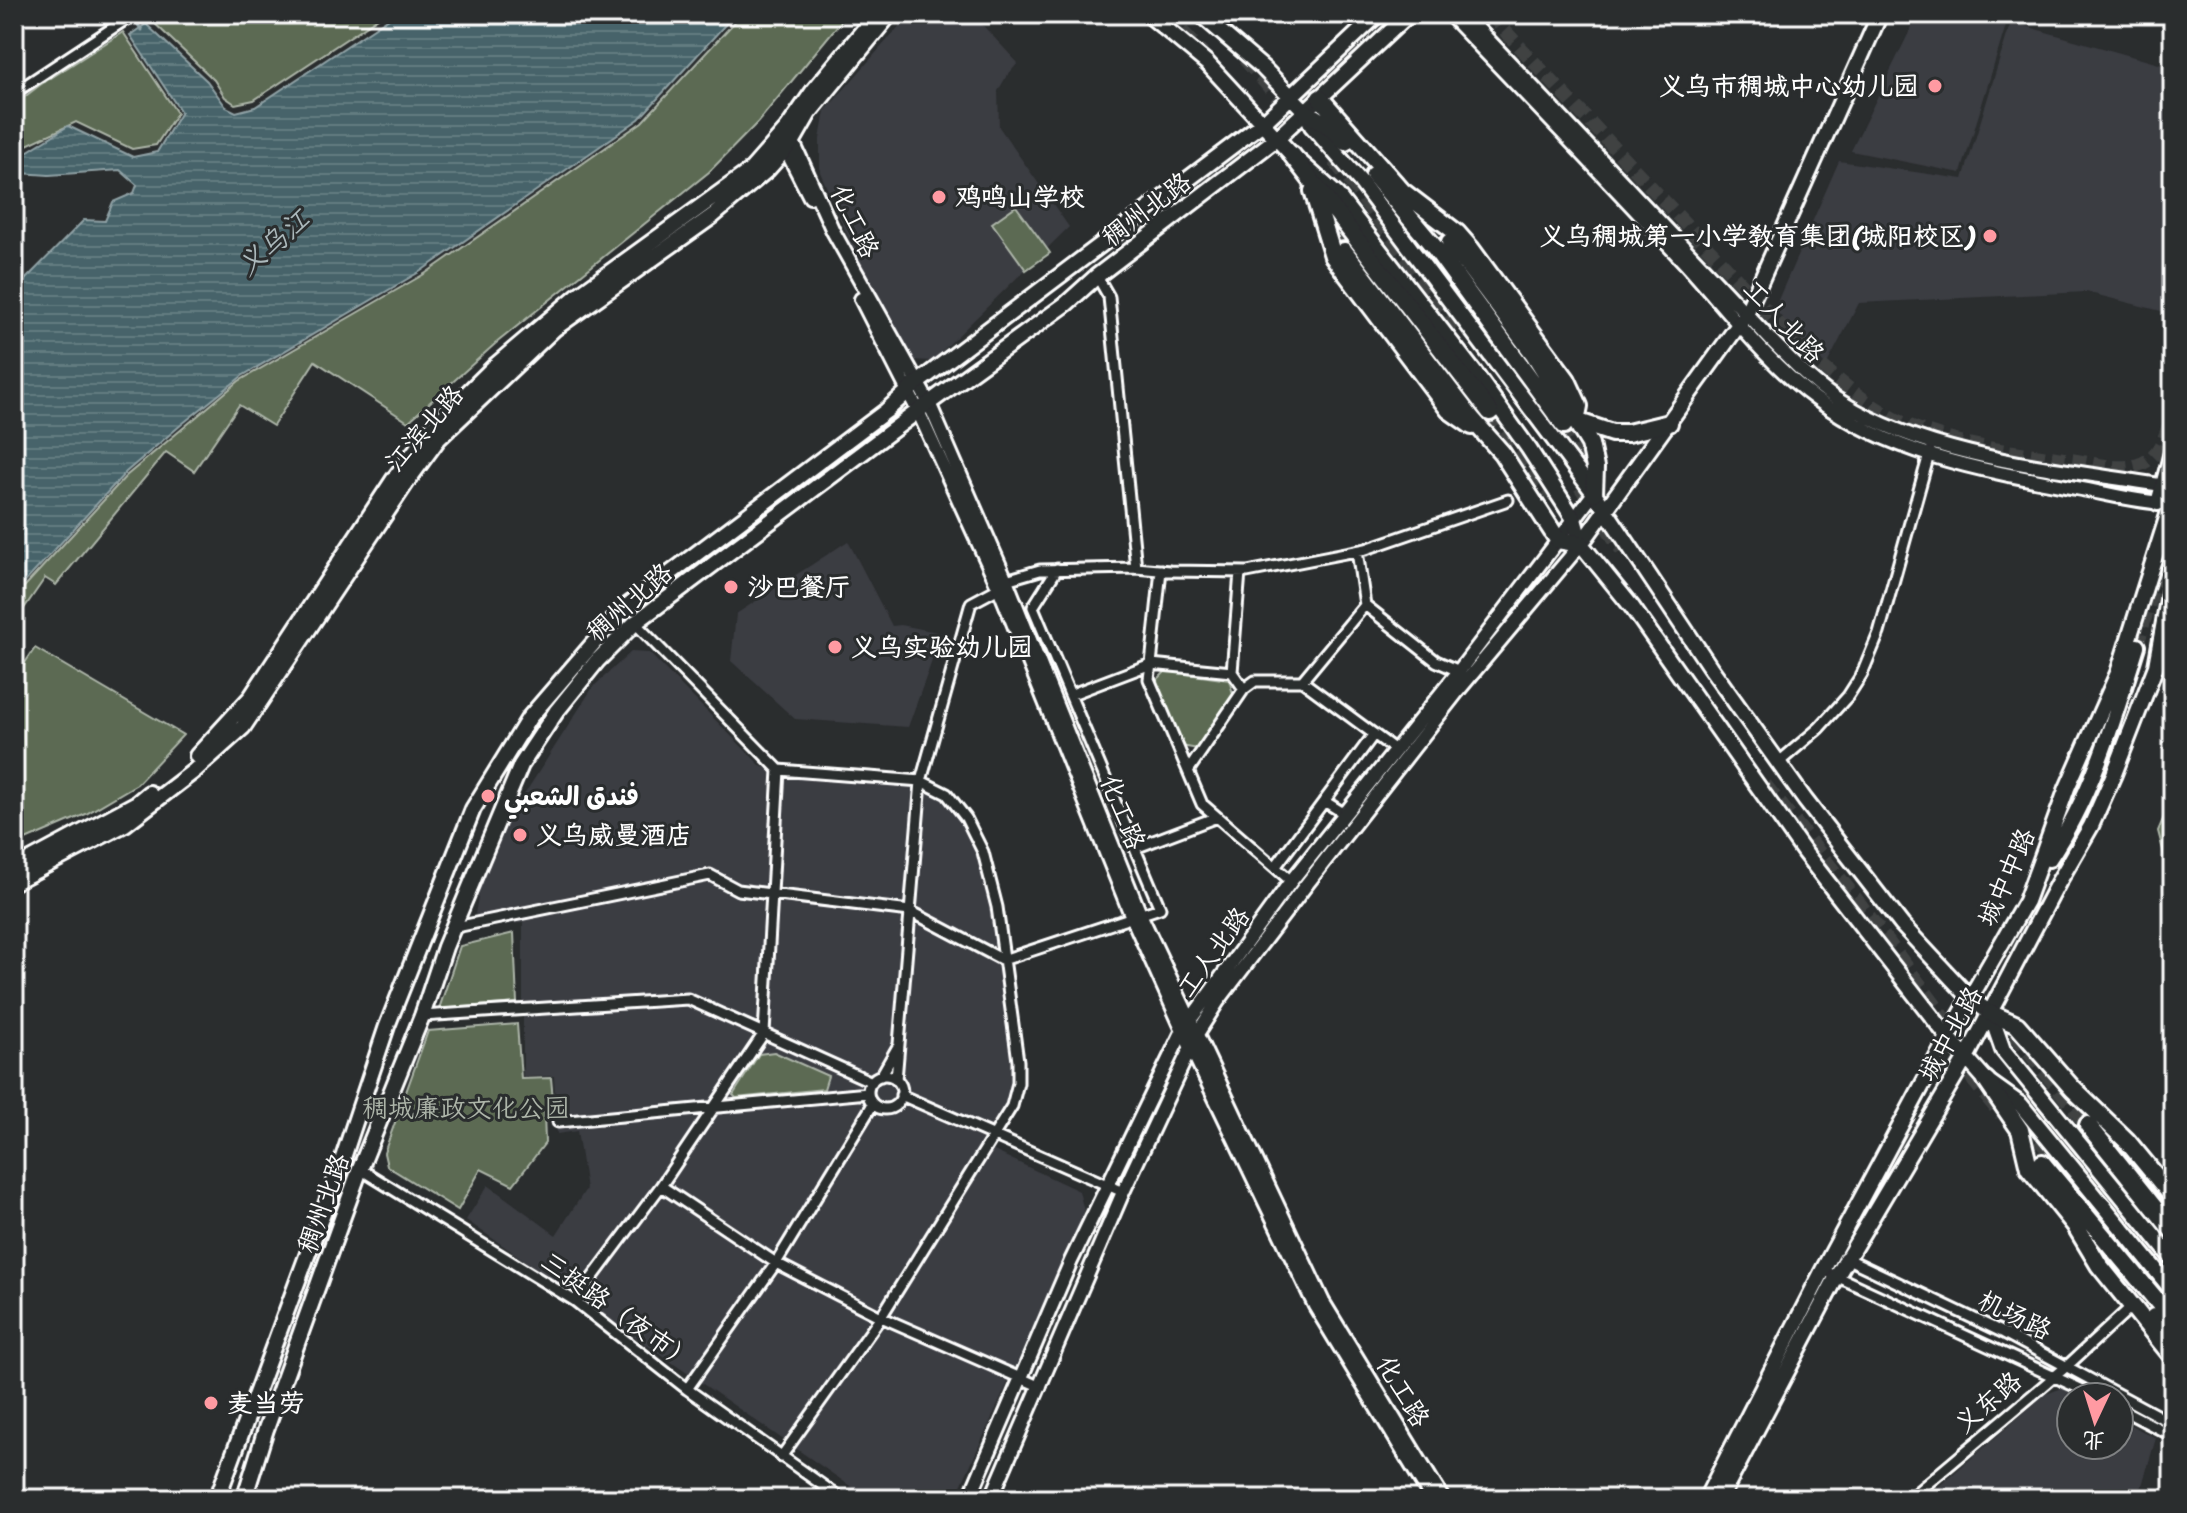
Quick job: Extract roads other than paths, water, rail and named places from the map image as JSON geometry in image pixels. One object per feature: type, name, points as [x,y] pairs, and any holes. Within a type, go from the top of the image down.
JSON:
[{"type":"highway","points":[[1320,98],[1402,191],[1457,233],[1471,249],[1567,380],[1579,406],[1570,423]]},
{"type":"highway","points":[[1306,112],[1333,129],[1435,248],[1570,423],[1590,444],[1595,468],[1594,493]]},
{"type":"highway","points":[[1292,155],[1490,412]]},
{"type":"highway","points":[[1307,175],[1333,256],[1449,410],[1483,432]]},
{"type":"highway","points":[[1450,242],[1534,354],[1570,423],[1612,433],[1628,433],[1669,423]]},
{"type":"highway","points":[[1344,251],[1502,453],[1558,540],[1581,544]]},
{"type":"highway","points":[[1990,1013],[2017,1025],[2173,1213]]},
{"type":"highway","points":[[1986,1080],[2020,1130],[2029,1168],[2075,1225],[2099,1265],[2173,1357]]},
{"type":"highway","points":[[2073,1089],[2127,1141],[2173,1197]]},
{"type":"highway","points":[[2088,1125],[2173,1231]]},
{"type":"highway","points":[[2042,1163],[2173,1320]]},
{"type":"highway","points":[[2075,1225],[2091,1239],[2173,1337]]},
{"type":"main road","name":"江滨北路","points":[[14,882],[125,824],[194,771],[243,727],[438,439],[555,328],[714,215],[767,170],[814,90],[877,14]]},
{"type":"main road","name":"江滨北路","points":[[14,869],[137,803],[201,753],[251,697],[394,479],[434,426],[497,364],[577,296],[750,171],[786,139],[890,14]]},
{"type":"main road","points":[[1148,14],[1207,63],[1264,122],[1276,139],[1337,195],[1474,372],[1529,449],[1574,519],[1581,544],[1632,607],[1804,852],[1948,1037],[1986,1080],[2021,1105],[2173,1291]]},
{"type":"main road","points":[[1200,14],[1263,68],[1306,112],[1312,126],[1360,181],[1594,493],[1778,763],[1902,925],[1971,999],[1990,1013],[2003,1050],[2173,1259]]},
{"type":"main road","name":"稠州北路","points":[[217,1499],[341,1164],[387,1026],[473,809],[529,718],[623,609],[1264,122],[1378,14]]},
{"type":"main road","name":"稠州北路","points":[[244,1499],[266,1429],[360,1169],[422,1016],[445,947],[456,927],[521,765],[572,692],[597,661],[635,623],[1066,304],[1097,276],[1276,139],[1409,14]]},
{"type":"main road","points":[[1581,544],[1743,318],[1880,14]]},
{"type":"main road","name":"城中中路","points":[[1833,1252],[1948,1037],[2026,901],[2067,788],[2118,673],[2169,502],[2173,449]]},
{"type":"main road","name":"城中北路","points":[[1706,1499],[1830,1273],[1849,1259],[1966,1058],[2091,826],[2156,666],[2173,572]]},
{"type":"main road","points":[[2034,882],[2061,842],[2097,767],[2140,647],[2107,762],[2060,880]]},
{"type":"main road","name":"城中北路","points":[[1720,1499],[1830,1273],[1833,1252]]},
{"type":"street","points":[[1449,14],[1743,318]]},
{"type":"street","name":"工人北路","points":[[1464,14],[1743,318],[1814,382],[1844,404],[1930,448],[2168,486]]},
{"type":"street","points":[[14,93],[130,17]]},
{"type":"street","name":"化工路","points":[[786,139],[923,407],[1002,584],[1136,916],[1186,1026],[1191,1048],[1315,1306],[1432,1499]]},
{"type":"street","points":[[1097,276],[1109,297],[1136,568]]},
{"type":"street","points":[[1778,763],[1819,728],[1848,696],[1862,674],[1879,633],[1930,448],[2031,479],[2169,502]]},
{"type":"street","name":"工人北路","points":[[969,1499],[1071,1261],[1186,1026],[1291,881],[1459,671],[1594,493]]},
{"type":"street","points":[[896,1080],[921,781],[971,603],[1002,584],[1040,570],[1136,568],[1240,572],[1357,551],[1508,500]]},
{"type":"street","name":"工人北路","points":[[991,1499],[1123,1192],[1197,1034],[1218,1001],[1438,716],[1581,544]]},
{"type":"street","points":[[1357,551],[1365,605],[1436,661],[1459,671]]},
{"type":"street","points":[[456,927],[710,875],[738,890],[910,911],[1003,960],[1160,908],[1033,607],[1057,569]]},
{"type":"street","points":[[1161,570],[1149,679],[1202,804],[1291,881]]},
{"type":"street","points":[[1240,572],[1232,672],[1244,689]]},
{"type":"street","points":[[1302,681],[1365,605]]},
{"type":"street","points":[[635,623],[779,770],[921,781],[947,794],[966,818],[983,852],[997,907],[1018,1061],[1018,1083],[1012,1106],[881,1317],[781,1457]]},
{"type":"street","points":[[1072,694],[1151,664],[1232,672]]},
{"type":"street","points":[[1188,771],[1244,689],[1255,681],[1302,681],[1394,749]]},
{"type":"street","points":[[1276,866],[1374,734]]},
{"type":"street","points":[[575,1301],[661,1186],[764,1033],[779,770]]},
{"type":"street","points":[[1324,801],[1345,814]]},
{"type":"street","points":[[1135,848],[1217,817]]},
{"type":"street","points":[[422,1016],[688,999],[876,1079],[896,1080],[900,1084],[901,1095],[897,1104],[887,1109],[873,1104],[868,1093]]},
{"type":"street","name":"化工路","points":[[1186,1026],[1197,1034],[1323,1302],[1443,1499]]},
{"type":"street","points":[[868,1093],[898,1045]]},
{"type":"street","points":[[558,1122],[868,1093]]},
{"type":"street","points":[[901,1095],[1123,1192]]},
{"type":"street","points":[[687,1389],[776,1263],[873,1104]]},
{"type":"street","name":"三挺路（夜市）","points":[[360,1169],[575,1301],[687,1389],[842,1499]]},
{"type":"street","points":[[661,1186],[776,1263],[881,1317],[1041,1387]]},
{"type":"street","name":"机场路","points":[[1833,1252],[2067,1366],[2173,1424]]},
{"type":"street","name":"机场路","points":[[1830,1273],[2066,1381]]},
{"type":"street","name":"义东路","points":[[1909,1499],[2067,1366],[2132,1306]]},
{"type":"street","points":[[2135,1416],[2173,1436]]},
{"type":"water","name":"义乌江","points":[[395,14],[735,14],[639,119],[421,271],[242,376],[182,424],[126,472],[14,594],[14,291],[84,220],[105,221],[113,202],[134,193],[137,185],[120,170],[49,175],[20,173],[14,178],[14,160],[68,126],[133,157],[157,152],[181,112],[130,35],[146,24],[207,81],[226,107],[236,112],[255,107]]},
{"type":"waterway","points":[[132,17],[142,30]]},
{"type":"tunnel","points":[[1165,14],[1202,54]]},
{"type":"tunnel","points":[[1492,14],[1794,340],[1846,386],[1890,416],[1925,432],[1966,443],[2122,467],[2138,465],[2152,457],[2162,443],[2173,412]]},
{"type":"tunnel","points":[[1245,58],[1306,128]]},
{"type":"tunnel","points":[[1335,160],[1461,327]]},
{"type":"tunnel","points":[[1405,206],[1450,242]]},
{"type":"tunnel","points":[[1324,216],[1344,251]]},
{"type":"tunnel","points":[[1490,412],[1527,466],[1555,496]]},
{"type":"tunnel","points":[[1564,425],[1585,478]]},
{"type":"tunnel","points":[[1581,486],[1623,550]]},
{"type":"tunnel","points":[[2137,646],[2169,531]]},
{"type":"tunnel","points":[[1764,785],[1852,895],[1971,1055]]},
{"type":"tunnel","points":[[1996,1017],[2018,1037],[2088,1125]]},
{"type":"tunnel","points":[[1961,1054],[1975,1081],[2002,1114]]},
{"type":"tunnel","points":[[2008,1102],[2050,1151]]},
{"type":"place","name":"义乌市稠城中心幼儿园","points":[[1935,86]]},
{"type":"place","name":"鸡鸣山学校","points":[[939,197]]},
{"type":"place","name":"义乌稠城第一小学教育集团(城阳校区)","points":[[1990,236]]},
{"type":"place","name":"沙巴餐厅","points":[[731,587]]},
{"type":"place","name":"义乌实验幼儿园","points":[[835,647]]},
{"type":"place","name":"فندق الشعبي","points":[[488,796]]},
{"type":"place","name":"义乌威曼酒店","points":[[520,835]]},
{"type":"place","name":"麦当劳","points":[[211,1403]]},
{"type":"park label","name":"稠城廉政文化公园","points":[[466,1108]]}]
